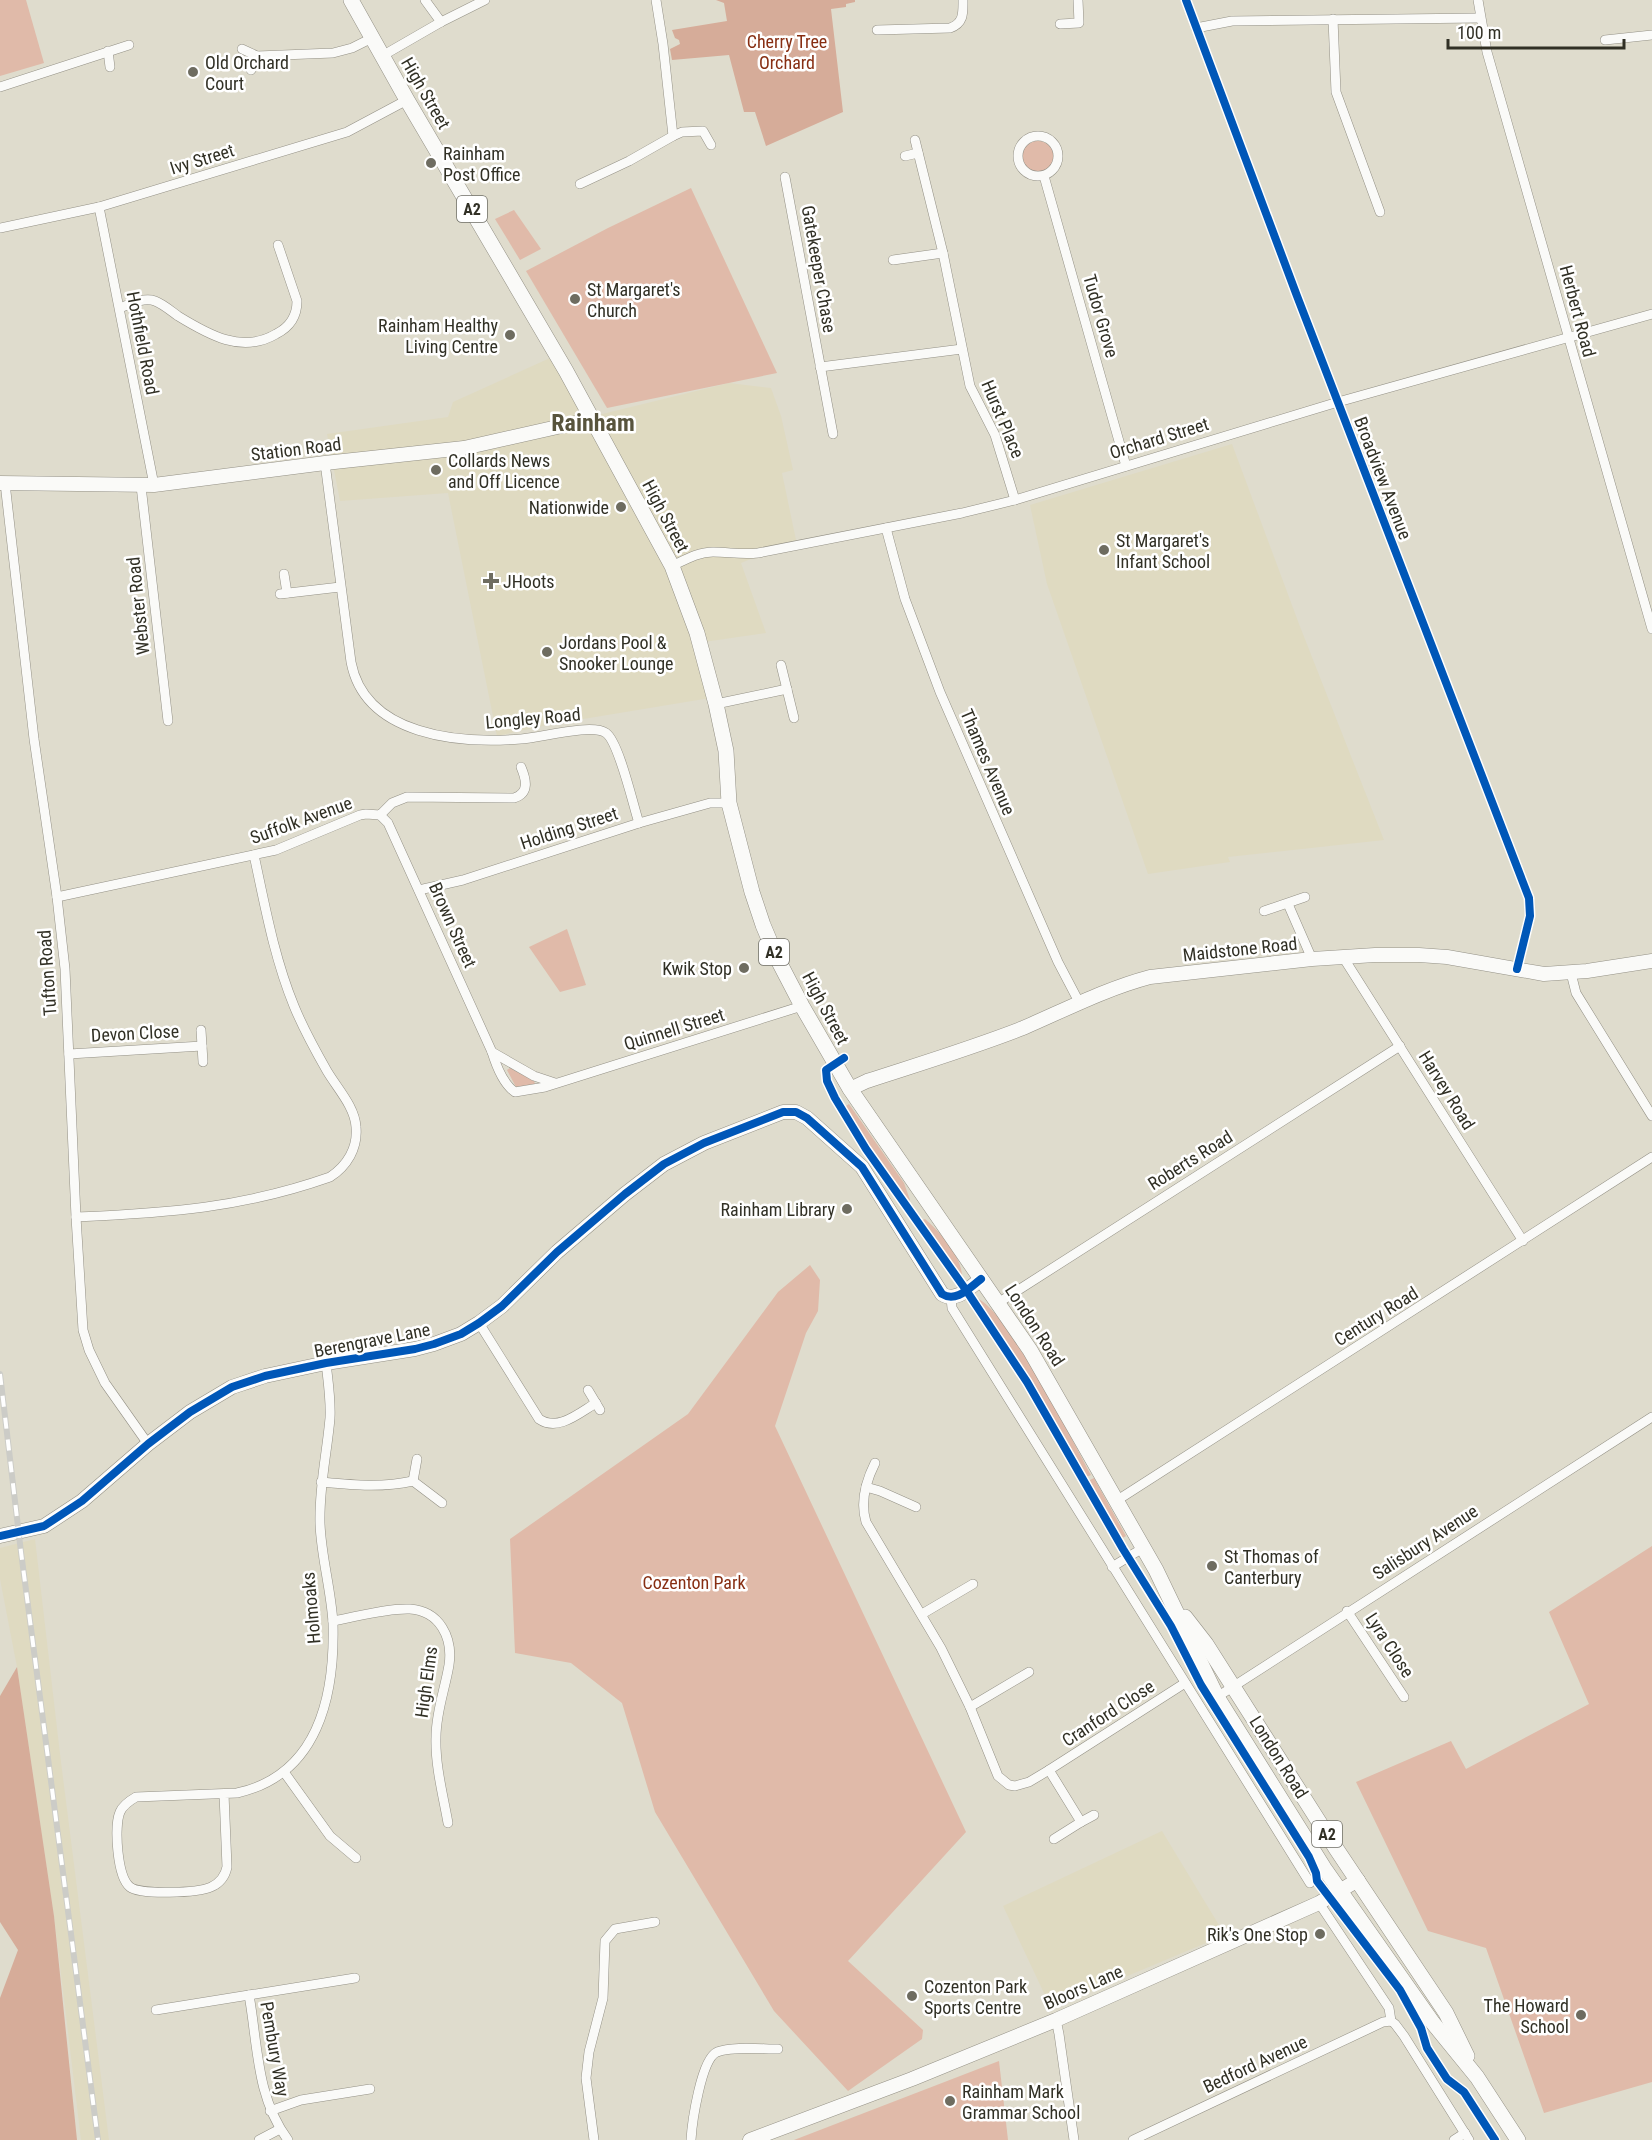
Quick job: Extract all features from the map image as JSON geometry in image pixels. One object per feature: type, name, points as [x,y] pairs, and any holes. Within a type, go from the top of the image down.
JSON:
[{"type":"main road","name":"High Street","points":[[351,0],[593,419],[672,566],[697,633],[716,704],[726,751],[729,803],[763,925],[802,1006],[850,1089]]},
{"type":"main road","name":"London Road","points":[[850,1089],[1047,1378],[1169,1595],[1217,1697],[1341,1891],[1433,2023],[1477,2077],[1518,2140]]},
{"type":"main road","name":"London Road","points":[[1169,1595],[1206,1644],[1446,2013],[1477,2077]]},
{"type":"street","points":[[425,0],[441,22]]},
{"type":"street","points":[[382,56],[485,0]]},
{"type":"street","points":[[656,0],[662,33],[673,136]]},
{"type":"street","points":[[877,30],[956,26],[962,19],[963,0]]},
{"type":"street","points":[[1060,24],[1079,23],[1078,0]]},
{"type":"street","name":"Broadview Avenue","points":[[1186,0],[1529,898],[1530,916],[1517,969]]},
{"type":"street","name":"Herbert Road","points":[[1478,0],[1491,68],[1652,629]]},
{"type":"street","points":[[1196,28],[1232,21],[1480,18]]},
{"type":"street","points":[[1333,20],[1336,92],[1380,212]]},
{"type":"street","points":[[1605,40],[1652,35]]},
{"type":"street","points":[[242,49],[257,56],[333,54],[372,38]]},
{"type":"street","points":[[0,87],[129,45]]},
{"type":"street","points":[[108,51],[111,67]]},
{"type":"street","points":[[251,70],[257,56]]},
{"type":"street","name":"Ivy Street","points":[[0,228],[99,207],[347,132],[407,100]]},
{"type":"street","points":[[580,184],[682,132],[703,131],[711,145]]},
{"type":"street","points":[[1035,136],[1048,138],[1054,142],[1059,155],[1055,168],[1044,176],[1025,172],[1018,161],[1023,142],[1035,136]]},
{"type":"street","name":"Hurst Place","points":[[915,140],[943,254],[970,386],[995,435],[1015,500]]},
{"type":"street","points":[[905,156],[918,153]]},
{"type":"street","name":"Tudor Grove","points":[[1044,176],[1126,466]]},
{"type":"street","name":"Gatekeeper Chase","points":[[785,177],[833,434]]},
{"type":"street","name":"Hothfield Road","points":[[99,207],[120,308],[147,486]]},
{"type":"street","points":[[120,308],[141,300],[154,300],[181,318],[230,341],[252,344],[263,340],[284,329],[295,316],[297,309],[297,301],[278,245]]},
{"type":"street","points":[[893,260],[943,254]]},
{"type":"street","name":"Orchard Street","points":[[672,566],[703,553],[746,555],[1015,500],[1338,402],[1652,314]]},
{"type":"street","points":[[820,367],[962,349]]},
{"type":"street","name":"Station Road","points":[[2,483],[147,486],[465,448],[593,419]]},
{"type":"street","name":"Longley Road","points":[[326,463],[353,675],[361,692],[377,710],[404,726],[425,732],[472,739],[521,739],[587,730],[604,732],[608,734],[618,752],[639,823]]},
{"type":"street","name":"Tufton Road","points":[[2,483],[65,969],[81,1311],[89,1350],[105,1383],[148,1444]]},
{"type":"street","name":"Webster Road","points":[[147,486],[168,722]]},
{"type":"street","name":"Thames Avenue","points":[[886,528],[905,599],[940,692],[1058,962],[1079,1002]]},
{"type":"street","points":[[284,574],[283,594],[340,587]]},
{"type":"street","points":[[782,665],[794,718]]},
{"type":"street","points":[[716,704],[787,689]]},
{"type":"street","name":"Suffolk Avenue","points":[[57,897],[276,850],[360,815],[366,813],[380,815],[392,802],[407,797],[514,798],[521,796],[525,790],[527,781],[521,767]]},
{"type":"street","name":"Holding Street","points":[[419,890],[463,880],[639,823],[710,803],[729,803]]},
{"type":"street","name":"Brown Street","points":[[380,815],[388,823],[511,1090],[515,1092],[555,1083]]},
{"type":"street","points":[[76,1217],[174,1212],[243,1202],[330,1177],[349,1158],[356,1138],[355,1119],[326,1070],[294,1005],[270,931],[254,855]]},
{"type":"street","points":[[1264,911],[1305,897]]},
{"type":"street","points":[[1288,904],[1312,959]]},
{"type":"street","name":"Maidstone Road","points":[[850,1089],[867,1081],[1022,1028],[1124,984],[1150,977],[1343,957],[1419,955],[1477,962],[1544,975],[1652,961]]},
{"type":"street","name":"Harvey Road","points":[[1343,957],[1523,1241]]},
{"type":"street","points":[[1571,973],[1576,993],[1652,1116]]},
{"type":"street","name":"Quinnell Street","points":[[555,1083],[802,1006]]},
{"type":"street","name":"Devon Close","points":[[201,1030],[203,1062]]},
{"type":"street","name":"Devon Close","points":[[69,1053],[202,1046]]},
{"type":"street","name":"Roberts Road","points":[[998,1303],[1400,1046]]},
{"type":"street","points":[[492,1052],[534,1076],[555,1083]]},
{"type":"street","name":"Berengrave Lane","points":[[0,1536],[44,1526],[82,1501],[148,1444],[190,1412],[232,1387],[265,1376],[326,1363],[434,1344],[461,1334],[502,1306],[564,1245],[664,1164],[704,1143],[783,1112],[796,1112],[820,1129],[862,1167],[936,1287],[942,1294],[951,1298]]},
{"type":"street","name":"Century Road","points":[[1116,1501],[1652,1157]]},
{"type":"street","points":[[981,1279],[956,1297],[951,1298],[952,1308],[1310,1883]]},
{"type":"street","points":[[480,1323],[539,1419],[547,1424],[561,1423],[598,1406],[588,1390]]},
{"type":"street","name":"Holmoaks","points":[[224,1794],[227,1867],[220,1881],[205,1889],[146,1892],[131,1888],[125,1883],[120,1870],[117,1824],[123,1806],[136,1797],[224,1794],[252,1790],[284,1772],[302,1754],[319,1725],[330,1676],[333,1621],[321,1546],[320,1521],[321,1482],[330,1418],[326,1363]]},
{"type":"street","name":"Salisbury Avenue","points":[[1217,1697],[1347,1611],[1652,1417]]},
{"type":"street","points":[[413,1481],[417,1459]]},
{"type":"street","name":"Cranford Close","points":[[875,1463],[866,1487],[864,1515],[869,1530],[922,1614],[970,1707],[1002,1781],[1009,1785],[1022,1785],[1185,1683]]},
{"type":"street","points":[[321,1482],[380,1486],[413,1481],[442,1503]]},
{"type":"street","points":[[866,1487],[916,1507]]},
{"type":"street","points":[[1112,1567],[1143,1548]]},
{"type":"street","points":[[922,1614],[973,1584]]},
{"type":"street","name":"High Elms","points":[[333,1621],[411,1609],[429,1616],[444,1628],[449,1642],[449,1664],[435,1738],[448,1823]]},
{"type":"street","name":"Lyra Close","points":[[1347,1611],[1404,1697]]},
{"type":"street","points":[[970,1707],[1029,1672]]},
{"type":"street","points":[[1049,1770],[1081,1822]]},
{"type":"street","points":[[284,1772],[330,1836],[356,1858]]},
{"type":"street","points":[[1054,1839],[1094,1815]]},
{"type":"street","name":"Bloors Lane","points":[[750,2140],[912,2079],[1056,2020],[1318,1903],[1358,1880]]},
{"type":"street","points":[[1318,1903],[1389,2008],[1391,2021],[1410,2044],[1467,2137],[1454,2140]]},
{"type":"street","points":[[594,2140],[586,2078],[589,2052],[601,2009],[604,1988],[603,1945],[606,1937],[615,1929],[655,1922]]},
{"type":"street","name":"Pembury Way","points":[[156,2010],[355,1978]]},
{"type":"street","name":"Pembury Way","points":[[249,1995],[262,2084],[270,2111],[288,2140]]},
{"type":"street","points":[[1056,2020],[1074,2140]]},
{"type":"street","name":"Bedford Avenue","points":[[1133,2140],[1383,2022],[1391,2021]]},
{"type":"street","points":[[691,2140],[701,2085],[712,2055],[732,2050],[777,2049]]},
{"type":"street","points":[[270,2111],[301,2100],[370,2089]]},
{"type":"street","points":[[259,2140],[280,2129]]},
{"type":"shaded area","points":[[550,358],[586,418],[729,383],[771,388],[781,416],[793,470],[782,473],[796,540],[741,563],[766,633],[704,642],[710,698],[547,725],[497,736],[448,493],[340,501],[327,434],[448,417],[453,402]]},
{"type":"shaded area","points":[[1232,444],[1299,624],[1384,840],[1228,857],[1230,862],[1148,874],[1047,584],[1030,505]]},
{"type":"shaded area","points":[[35,1539],[109,2140],[81,2140],[54,1916],[17,1667],[0,1579],[0,1548]]},
{"type":"shaded area","points":[[1162,1831],[1225,1935],[1051,2008],[1003,1906]]},
{"type":"green space","points":[[0,0],[26,0],[44,63],[0,76]]},
{"type":"green space","name":"Cherry Tree Orchard","points":[[716,0],[855,0],[855,2],[846,4],[846,7],[831,9],[843,112],[766,146],[755,112],[744,112],[729,55],[672,60],[670,49],[680,44],[672,30],[727,21],[724,3]]},
{"type":"green space","points":[[1038,141],[1049,146],[1054,157],[1049,168],[1038,173],[1027,168],[1022,157],[1027,146]]},
{"type":"green space","points":[[691,188],[777,373],[607,408],[526,271]]},
{"type":"green space","points":[[514,210],[541,249],[520,260],[495,219]]},
{"type":"green space","points":[[567,929],[586,985],[560,992],[529,947]]},
{"type":"green space","points":[[510,1068],[534,1081],[535,1084],[516,1087],[507,1070]]},
{"type":"green space","points":[[849,1104],[904,1183],[910,1200],[907,1202],[845,1112],[843,1108]]},
{"type":"green space","points":[[925,1219],[944,1238],[955,1254],[962,1279],[920,1221]]},
{"type":"green space","name":"Cozenton Park","points":[[810,1265],[820,1280],[818,1311],[806,1333],[775,1426],[966,1832],[848,1961],[923,2030],[922,2039],[848,2091],[774,2011],[655,1812],[622,1703],[571,1663],[515,1653],[510,1539],[688,1414],[778,1292]]},
{"type":"green space","points":[[974,1297],[987,1305],[1020,1348],[1091,1475],[1084,1478],[1010,1349]]},
{"type":"green space","points":[[1094,1478],[1126,1536],[1119,1540],[1086,1482]]},
{"type":"green space","points":[[1652,1546],[1652,2082],[1544,2113],[1486,1948],[1428,1931],[1356,1782],[1451,1741],[1466,1769],[1589,1704],[1549,1612]]},
{"type":"green space","points":[[17,1667],[54,1916],[77,2140],[0,2140],[0,1998],[18,1950],[0,1922],[0,1696]]},
{"type":"green space","name":"Rainham Mark Grammar School","points":[[999,2061],[1008,2140],[794,2140]]},
{"type":"railway","points":[[0,1374],[98,2140]]},
{"type":"cycle path","points":[[1186,0],[1297,296],[1529,898],[1530,916],[1517,969]]},
{"type":"cycle path","points":[[844,1058],[826,1070],[827,1081],[835,1098],[866,1149],[966,1290],[1027,1382],[1123,1549],[1171,1626],[1201,1685],[1309,1857],[1317,1881],[1400,1990],[1421,2028],[1427,2048],[1447,2079],[1464,2092],[1495,2140]]},
{"type":"cycle path","points":[[0,1536],[44,1526],[82,1501],[148,1444],[190,1412],[232,1387],[265,1376],[326,1363],[415,1349],[461,1334],[502,1306],[557,1252],[664,1164],[704,1143],[783,1112],[796,1112],[807,1118],[862,1167],[942,1294],[957,1296],[981,1279]]},
{"type":"place","name":"Old Orchard Court","points":[[193,72]]},
{"type":"place","name":"Rainham Post Office","points":[[431,163]]},
{"type":"place","name":"St Margaret's Church","points":[[575,299]]},
{"type":"place","name":"Rainham Healthy Living Centre","points":[[510,335]]},
{"type":"place","name":"Collards News and Off Licence","points":[[436,470]]},
{"type":"place","name":"Nationwide","points":[[621,507]]},
{"type":"place","name":"St Margaret's Infant School","points":[[1104,550]]},
{"type":"place","name":"JHoots","points":[[491,581]]},
{"type":"place","name":"Jordans Pool & Snooker Lounge","points":[[547,652]]},
{"type":"place","name":"Kwik Stop","points":[[744,968]]},
{"type":"place","name":"Rainham Library","points":[[847,1209]]},
{"type":"place","name":"St Thomas of Canterbury","points":[[1212,1566]]},
{"type":"place","name":"Rik's One Stop","points":[[1320,1934]]},
{"type":"place","name":"Cozenton Park Sports Centre","points":[[912,1996]]},
{"type":"place","name":"The Howard School","points":[[1581,2015]]},
{"type":"place","name":"Rainham Mark Grammar School","points":[[950,2101]]},
{"type":"district","name":"Rainham","points":[[593,423]]}]
